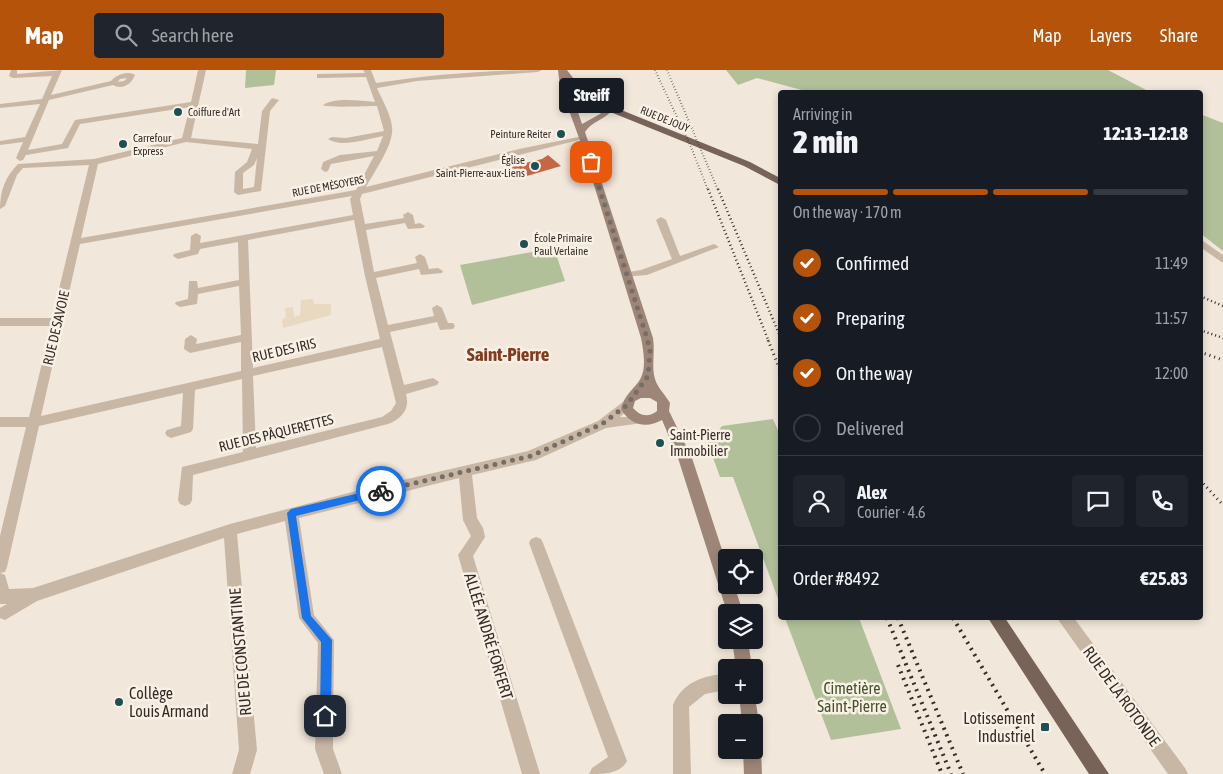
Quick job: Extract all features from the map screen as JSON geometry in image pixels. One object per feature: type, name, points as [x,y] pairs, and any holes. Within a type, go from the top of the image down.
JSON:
[{"type":"main road","points":[[562,73],[567,94],[579,108],[596,119]]},
{"type":"main road","points":[[562,73],[577,89],[604,109]]},
{"type":"main road","points":[[579,108],[604,109]]},
{"type":"main road","points":[[579,108],[581,134],[647,338],[650,350],[648,376],[656,395],[664,403],[663,412],[656,419],[641,420]]},
{"type":"main road","points":[[581,134],[604,109]]},
{"type":"main road","name":"RUE DE JOUY","points":[[604,109],[648,124],[758,168],[778,181]]},
{"type":"main road","points":[[648,376],[630,401],[630,414],[663,428],[675,436]]},
{"type":"main road","points":[[630,401],[644,393],[656,395]]},
{"type":"main road","points":[[663,412],[685,458],[732,604]]},
{"type":"main road","points":[[997,620],[1100,774]]},
{"type":"main road","points":[[754,759],[757,773]]},
{"type":"street","points":[[186,140],[202,70]]},
{"type":"street","points":[[373,86],[417,79],[538,70]]},
{"type":"street","points":[[14,72],[13,76],[57,72],[18,162],[21,166]]},
{"type":"street","points":[[320,76],[368,72],[380,104],[387,123],[388,133],[364,184],[355,196],[360,228],[399,391],[433,382]]},
{"type":"street","points":[[0,106],[45,100],[114,83]]},
{"type":"street","points":[[260,160],[251,163],[239,172],[238,192],[258,189],[260,160],[259,147],[266,111],[276,100]]},
{"type":"street","points":[[327,105],[346,103],[380,104]]},
{"type":"street","points":[[22,153],[66,146],[69,143],[74,125],[78,122],[194,104]]},
{"type":"street","points":[[332,139],[346,140],[388,133]]},
{"type":"street","name":"RUE DE MÉSOYERS","points":[[76,242],[357,192],[581,134]]},
{"type":"street","points":[[0,143],[28,139]]},
{"type":"street","points":[[0,206],[5,183],[14,171],[21,166],[94,162],[186,140],[259,147]]},
{"type":"street","points":[[251,163],[259,147]]},
{"type":"street","points":[[325,169],[327,162],[340,158],[380,153]]},
{"type":"street","name":"RUE DE SAVOIE","points":[[0,567],[94,162]]},
{"type":"street","points":[[360,228],[408,216],[411,227],[420,226]]},
{"type":"street","points":[[196,247],[358,217]]},
{"type":"street","points":[[661,220],[677,260]]},
{"type":"street","points":[[178,256],[195,252],[196,236]]},
{"type":"street","points":[[243,238],[250,455]]},
{"type":"street","points":[[1203,244],[1223,260]]},
{"type":"street","points":[[627,275],[643,273],[714,247]]},
{"type":"street","points":[[370,276],[421,261],[425,273],[438,271]]},
{"type":"street","points":[[180,304],[193,302],[193,287],[245,282]]},
{"type":"street","name":"RUE DES IRIS","points":[[0,422],[34,422],[248,374],[385,336],[439,313],[444,327],[450,326]]},
{"type":"street","points":[[0,322],[57,322]]},
{"type":"street","points":[[191,339],[190,349],[246,337]]},
{"type":"street","points":[[171,433],[187,429],[189,387]]},
{"type":"street","name":"RUE DES PÂQUERETTES","points":[[185,500],[187,471],[384,421],[397,413],[402,403],[399,391]]},
{"type":"street","points":[[0,580],[3,605],[230,530],[291,513],[541,453],[602,424],[630,401]]},
{"type":"street","points":[[602,424],[641,420]]},
{"type":"street","name":"ALLÉE ANDRÉ FORFERT","points":[[465,472],[470,520],[476,528],[478,537],[465,555],[531,774]]},
{"type":"street","points":[[291,513],[307,618],[326,640],[324,749],[333,774]]},
{"type":"street","name":"RUE DE CONSTANTINE","points":[[230,530],[248,750],[241,774]]},
{"type":"street","points":[[536,543],[618,761],[598,774]]},
{"type":"street","name":"RUE DE LA ROTONDE","points":[[1066,620],[1179,774]]},
{"type":"street","points":[[682,774],[681,704],[684,698],[704,685],[718,682]]},
{"type":"green space","points":[[246,70],[276,70],[274,85],[245,88]]},
{"type":"green space","points":[[726,70],[1108,70],[1146,90],[802,90],[757,78],[738,85]]},
{"type":"green space","points":[[1203,115],[1223,123],[1223,251],[1203,235]]},
{"type":"green space","points":[[554,248],[565,281],[472,305],[460,265]]},
{"type":"green space","points":[[773,419],[778,430],[778,599],[763,558],[763,549],[760,549],[733,477],[720,477],[708,444],[722,426]]},
{"type":"green space","name":"Cimetière Saint-Pierre","points":[[786,620],[860,620],[901,729],[831,740]]},
{"type":"shaded area","points":[[313,299],[314,304],[331,304],[331,315],[283,328],[282,320],[286,317],[285,308],[293,307],[294,317],[300,315],[301,300]]},
{"type":"building","name":"Église Saint-Pierre-aux-Liens","points":[[548,155],[561,166],[520,178],[517,175],[509,175],[513,166],[542,159]]},
{"type":"railway","points":[[655,70],[691,147],[708,190]]},
{"type":"railway","points":[[667,70],[718,190]]},
{"type":"railway","points":[[708,189],[769,342]]},
{"type":"railway","points":[[718,189],[778,331]]},
{"type":"railway","points":[[1203,297],[1223,306]]},
{"type":"railway","points":[[1203,331],[1223,338]]},
{"type":"railway","points":[[768,340],[778,365]]},
{"type":"railway","points":[[1203,353],[1223,360]]},
{"type":"railway","points":[[1203,483],[1223,505]]},
{"type":"railway","points":[[888,620],[951,774]]},
{"type":"railway","points":[[899,620],[963,774]]},
{"type":"railway","points":[[954,620],[1045,774]]},
{"type":"railway","points":[[898,665],[942,774]]},
{"type":"way so far","points":[[381,491],[541,453],[602,424],[627,405],[648,376],[650,350],[647,338],[591,162]]},
{"type":"place","name":"Coiffure d'Art","points":[[178,112]]},
{"type":"place","name":"Peinture Reiter","points":[[561,134]]},
{"type":"place","name":"Carrefour Express","points":[[123,144]]},
{"type":"place","name":"Streiff","points":[[591,162]]},
{"type":"place","name":"Église Saint-Pierre-aux-Liens","points":[[535,166]]},
{"type":"place","name":"École Primaire Paul Verlaine","points":[[524,244]]},
{"type":"place","name":"Saint-Pierre Immobilier","points":[[660,443]]},
{"type":"place","name":"Collège Louis Armand","points":[[119,702]]},
{"type":"place","name":"Lotissement Industriel","points":[[1045,727]]},
{"type":"district","name":"Saint-Pierre","points":[[508,354]]},
{"type":"route","points":[[325,716],[326,640],[307,618],[291,513],[381,491]]}]
